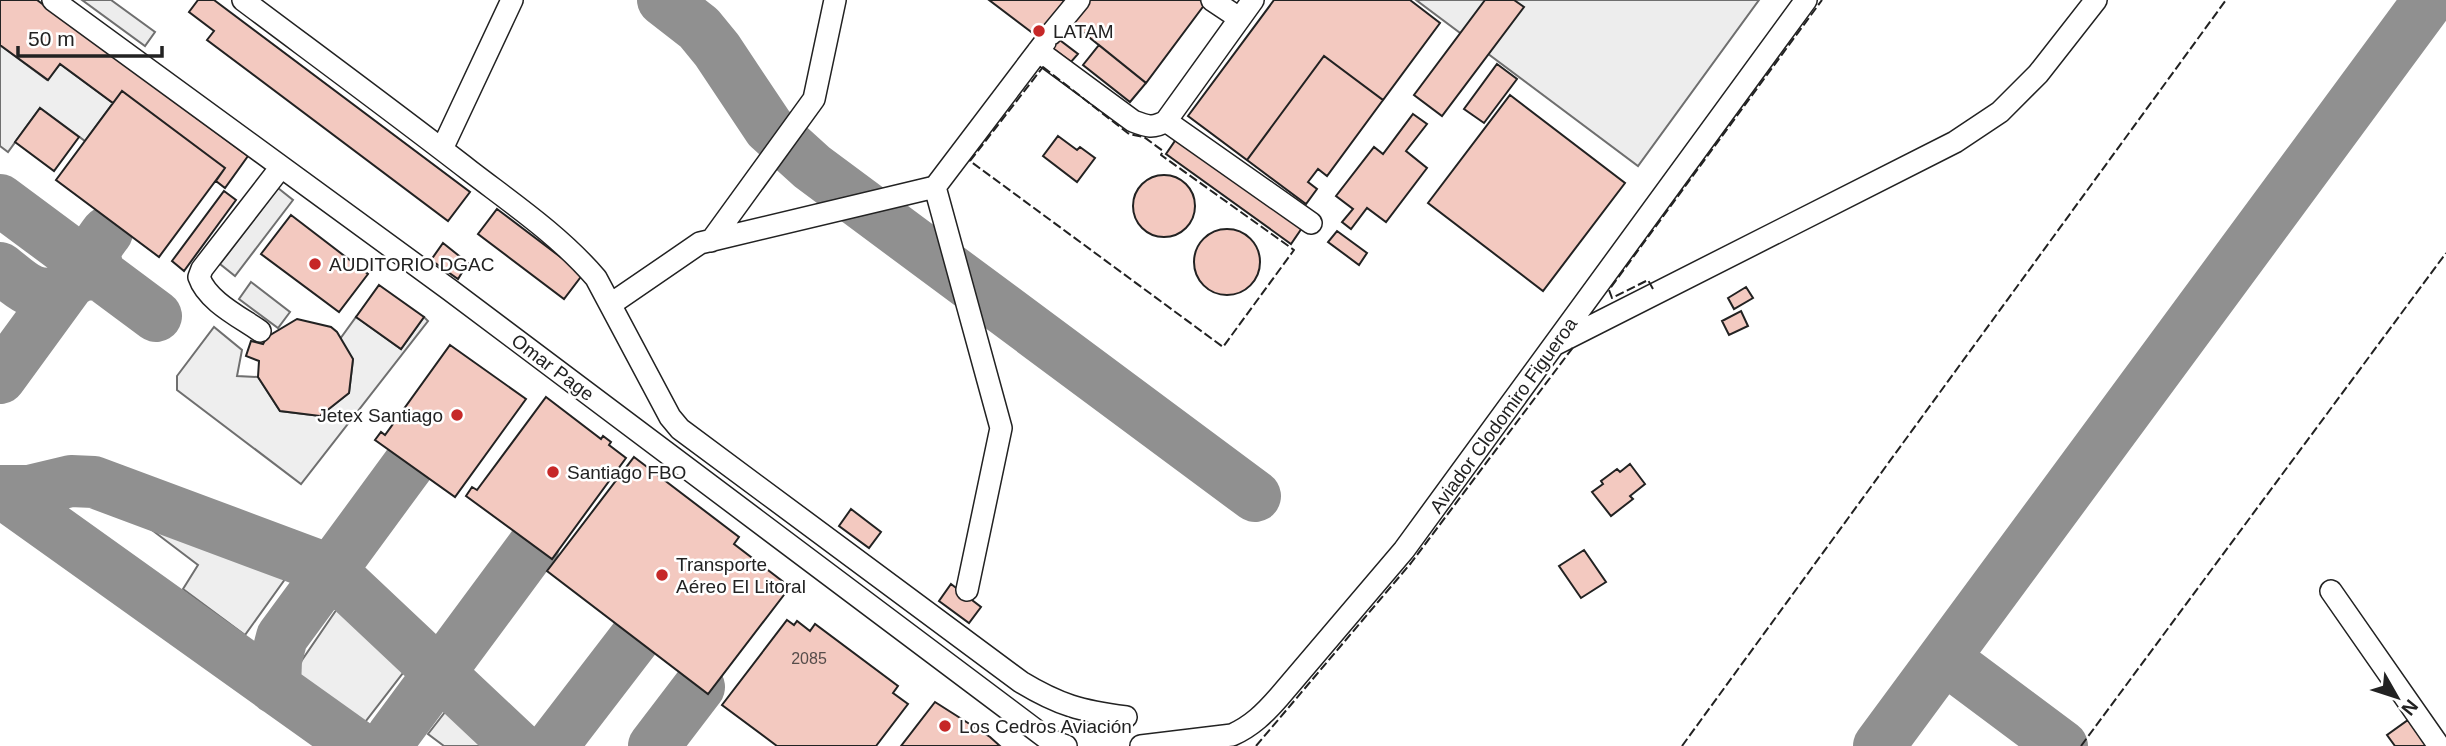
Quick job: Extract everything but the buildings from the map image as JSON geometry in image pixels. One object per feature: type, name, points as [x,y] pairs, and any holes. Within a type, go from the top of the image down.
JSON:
[{"type":"street","name":"Omar Page","points":[[53,0],[450,290],[1058,743]]},
{"type":"street","points":[[243,0],[552,234],[589,270],[611,304],[670,417],[680,429],[1021,682],[1052,701],[1077,710],[1126,717]]},
{"type":"street","points":[[442,149],[512,0]]},
{"type":"street","points":[[711,241],[814,99],[835,0]]},
{"type":"street","points":[[611,304],[700,243],[935,187],[1079,0]]},
{"type":"street","points":[[1212,0],[1239,18]]},
{"type":"street","points":[[1045,42],[1133,121],[1157,127],[1166,121],[1253,0]]},
{"type":"street","name":"Aviador Clodomiro Figueroa","points":[[1141,746],[1188,744],[1232,736],[1263,715],[1404,550],[1807,0]]},
{"type":"street","points":[[1554,345],[1955,142],[2000,112],[2038,74],[2096,0]]},
{"type":"street","points":[[1166,121],[1311,223]]},
{"type":"street","points":[[260,331],[211,295],[202,286],[199,276],[281,167]]},
{"type":"street","points":[[935,187],[1001,428],[967,590]]},
{"type":"street","points":[[2331,591],[2439,746]]},
{"type":"shaded area","points":[[82,0],[111,0],[155,32],[145,46]]},
{"type":"shaded area","points":[[1416,0],[1759,0],[1638,166]]},
{"type":"shaded area","points":[[0,45],[47,80],[60,64],[113,103],[85,141],[40,108],[8,152],[0,146]]},
{"type":"shaded area","points":[[278,188],[293,200],[235,276],[220,264]]},
{"type":"shaded area","points":[[251,282],[290,312],[278,328],[239,299]]},
{"type":"shaded area","points":[[356,317],[401,349],[424,317],[428,321],[301,484],[177,390],[177,376],[214,327],[242,350],[237,376],[258,377],[280,411],[320,416],[349,393],[353,360],[340,339]]},
{"type":"shaded area","points":[[142,519],[288,575],[245,635],[183,589],[198,565],[140,521]]},
{"type":"shaded area","points":[[339,606],[406,669],[362,726],[296,676],[298,666]]},
{"type":"shaded area","points":[[449,707],[494,746],[444,746],[428,734]]},
{"type":"taxiway","points":[[663,0],[699,28],[717,50],[769,128],[812,167],[1255,496]]},
{"type":"taxiway","points":[[1879,746],[2429,0]]},
{"type":"taxiway","points":[[0,200],[156,316]]},
{"type":"taxiway","points":[[0,378],[70,282],[84,274],[100,275],[96,252],[107,232]]},
{"type":"taxiway","points":[[0,268],[21,285],[35,292],[62,292]]},
{"type":"taxiway","points":[[275,688],[276,660],[282,637],[409,464]]},
{"type":"taxiway","points":[[0,491],[29,491],[71,481],[94,482],[330,570],[517,746]]},
{"type":"taxiway","points":[[0,491],[357,746]]},
{"type":"taxiway","points":[[390,746],[392,737],[534,545]]},
{"type":"taxiway","points":[[552,746],[635,638]]},
{"type":"taxiway","points":[[1944,658],[2062,746]]},
{"type":"taxiway","points":[[654,746],[699,687]]},
{"type":"fence","points":[[1653,289],[1648,280],[1612,298],[1609,290],[1822,0]]},
{"type":"fence","points":[[1682,746],[2226,0]]},
{"type":"fence","points":[[1043,67],[1129,134],[1144,137],[1163,151],[1161,155],[1294,250],[1223,347],[970,161],[1043,67]]},
{"type":"fence","points":[[2081,746],[2446,253]]},
{"type":"fence","points":[[1256,746],[1411,563],[1574,346]]},
{"type":"place","name":"LATAM","points":[[1039,31]]},
{"type":"place","name":"AUDITORIO DGAC","points":[[315,264]]},
{"type":"place","name":"Jetex Santiago","points":[[457,415]]},
{"type":"place","name":"Santiago FBO","points":[[553,472]]},
{"type":"place","name":"Transporte Aéreo El Litoral","points":[[662,575]]},
{"type":"place","name":"Los Cedros Aviación","points":[[945,726]]}]
